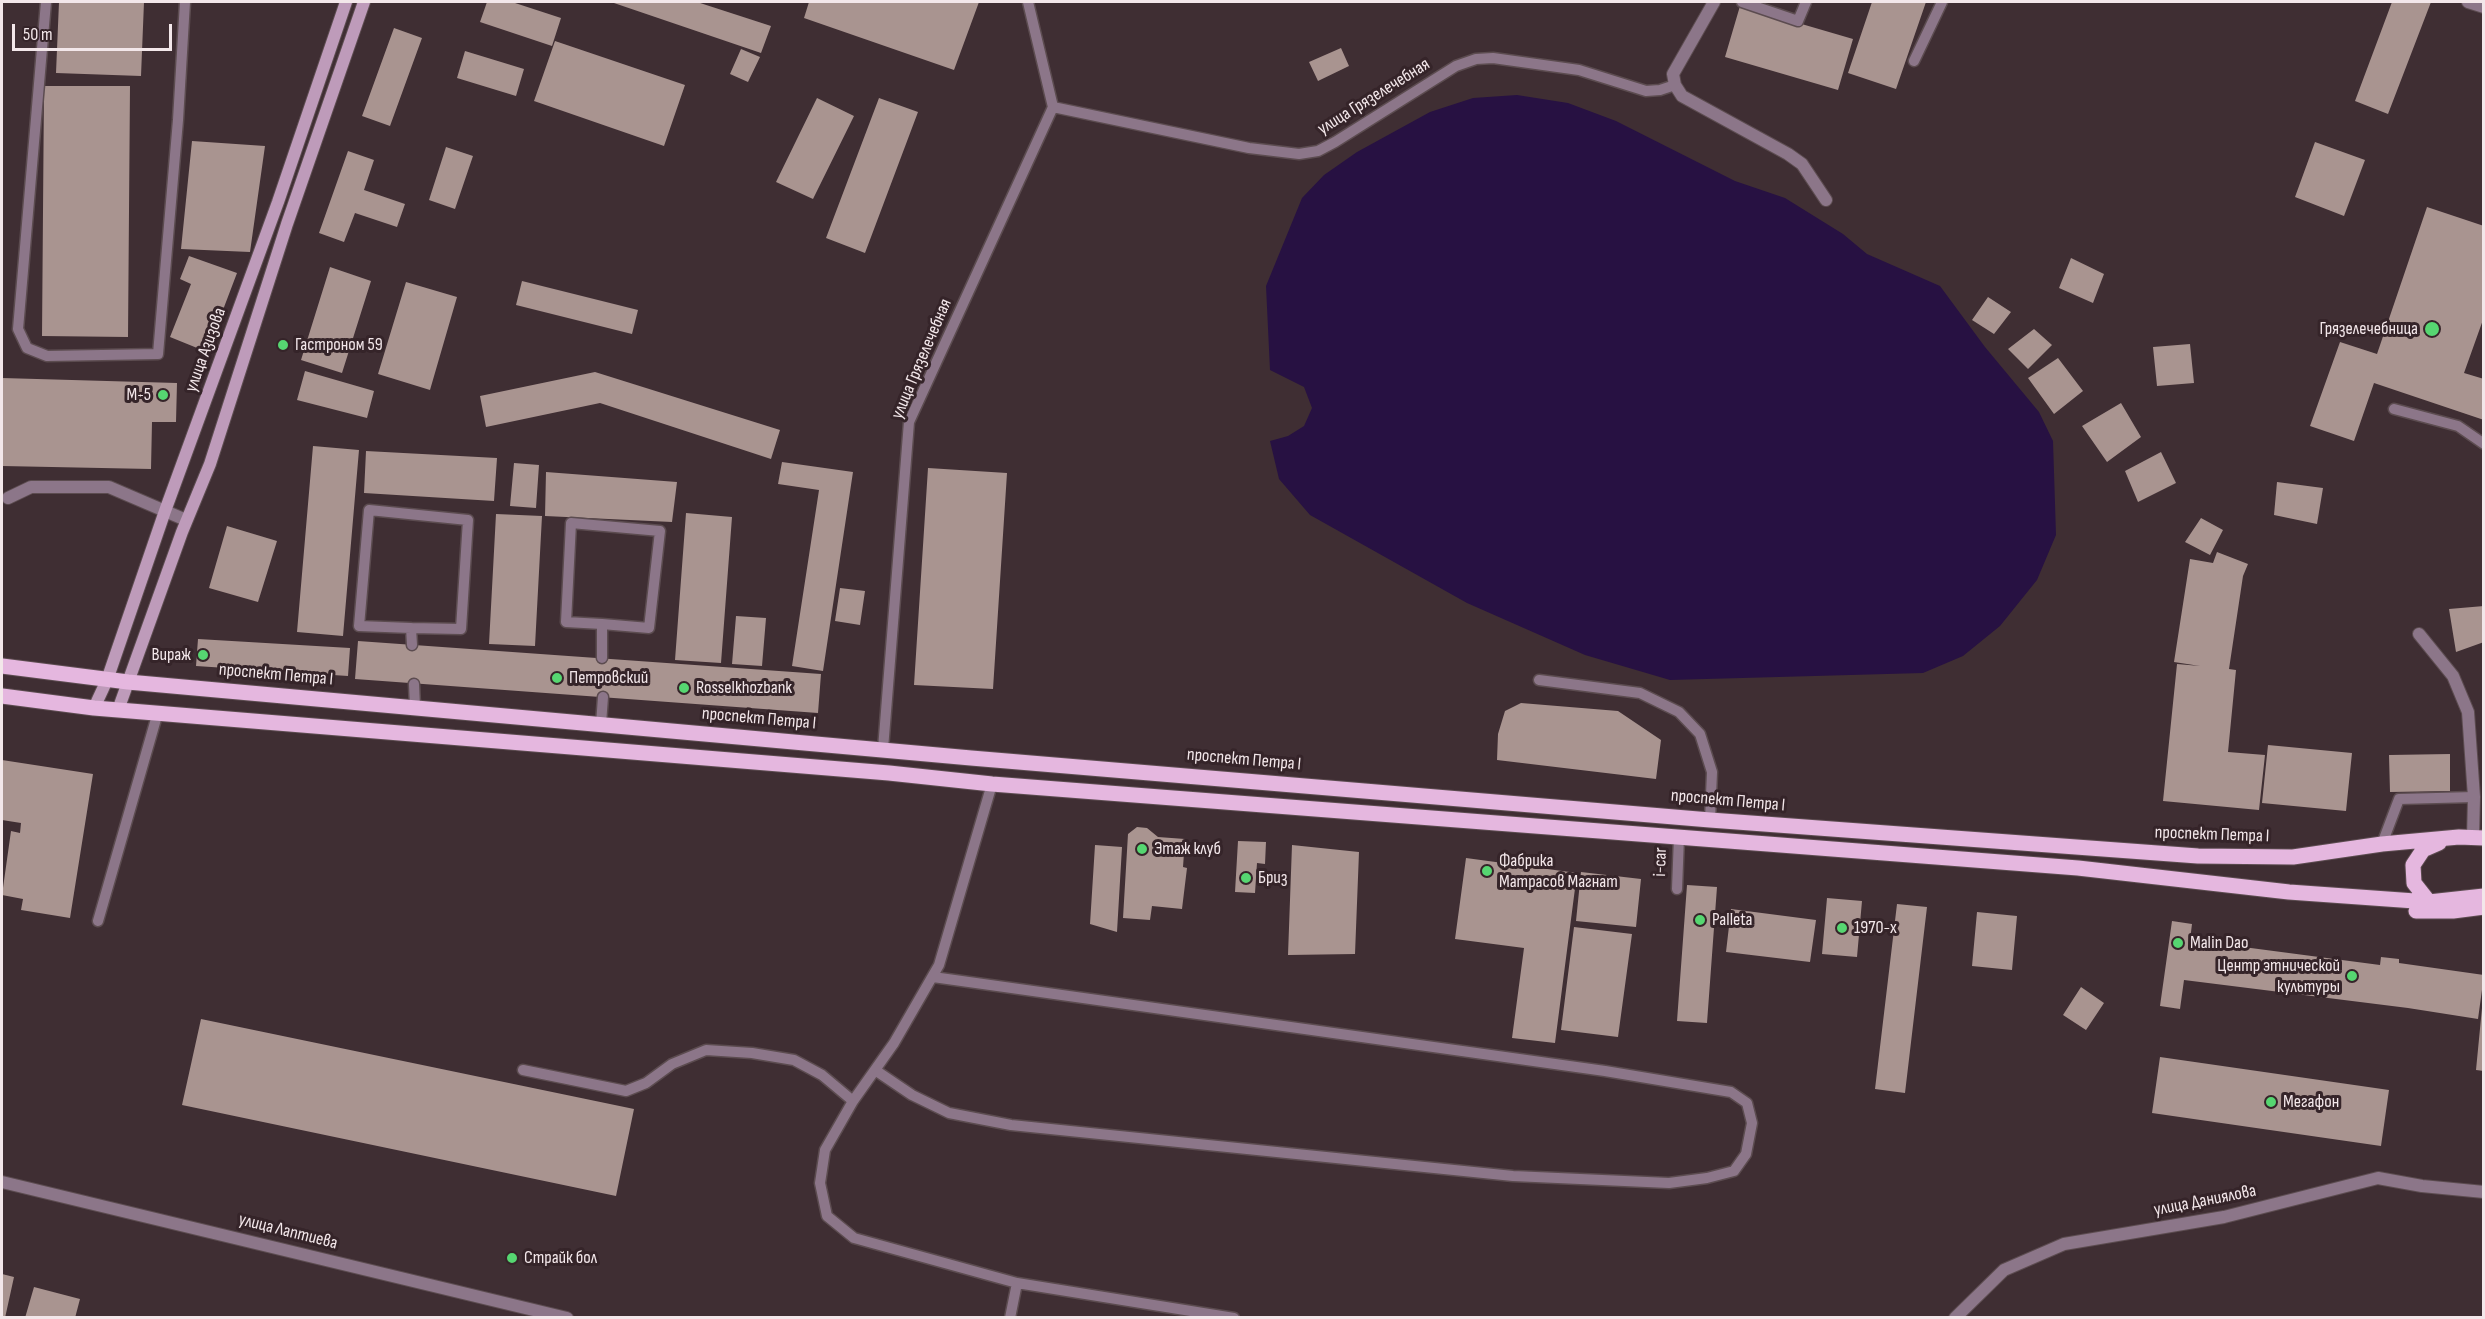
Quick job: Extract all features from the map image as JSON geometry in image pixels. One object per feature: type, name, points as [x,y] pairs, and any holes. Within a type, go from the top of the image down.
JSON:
[{"type":"main road","name":"улица Азизова","points":[[94,708],[107,680],[165,511],[278,202],[346,2]]},
{"type":"main road","points":[[118,710],[186,520],[213,454],[364,2]]},
{"type":"main road","name":"проспект Петра I","points":[[2,666],[128,682],[883,749],[1710,820],[2198,856],[2293,857],[2382,844],[2472,837]]},
{"type":"main road","points":[[2,696],[94,708],[889,773],[992,784],[2078,868],[2289,892],[2429,902],[2484,896]]},
{"type":"main road","points":[[2453,911],[2429,902],[2414,883],[2413,865],[2423,850],[2472,837]]},
{"type":"main road","points":[[2289,892],[2320,900],[2426,912],[2484,907]]},
{"type":"street","points":[[1714,2],[1673,74],[1675,85],[1682,96],[1802,164],[1826,200]]},
{"type":"street","points":[[2468,2],[2484,8]]},
{"type":"street","points":[[5,498],[31,487],[109,487],[186,520]]},
{"type":"street","points":[[2419,634],[2453,676],[2468,712],[2474,797],[2472,837]]},
{"type":"street","name":"улица Даниялова","points":[[1955,1317],[2004,1270],[2064,1244],[2224,1217],[2378,1178],[2422,1186],[2484,1192]]},
{"type":"street","name":"улица Лаптиева","points":[[2,1182],[567,1317]]},
{"type":"lane","points":[[46,2],[18,329],[27,348],[47,356],[158,354],[178,120],[185,2]]},
{"type":"lane","points":[[1028,2],[1053,107]]},
{"type":"lane","points":[[1742,2],[1798,21],[1806,2]]},
{"type":"lane","points":[[1914,61],[1942,2]]},
{"type":"lane","name":"улица Грязелечебная","points":[[883,749],[909,423],[1053,107],[1249,148],[1299,154],[1318,151],[1335,142],[1456,66],[1476,59],[1493,58],[1579,70],[1646,91],[1660,90],[1675,85]]},
{"type":"lane","points":[[2394,409],[2458,426],[2484,444]]},
{"type":"lane","points":[[369,510],[468,520],[461,629],[411,628],[359,627],[369,510]]},
{"type":"lane","points":[[571,523],[660,531],[649,628],[602,624],[566,622],[571,523]]},
{"type":"lane","points":[[602,624],[602,658]]},
{"type":"lane","points":[[411,628],[412,645]]},
{"type":"lane","points":[[1539,680],[1640,693],[1679,712],[1700,734],[1712,772],[1710,820]]},
{"type":"lane","points":[[414,684],[415,707]]},
{"type":"lane","points":[[601,724],[603,697]]},
{"type":"lane","points":[[98,921],[158,712]]},
{"type":"lane","points":[[992,784],[939,965],[894,1043],[853,1101],[825,1150],[820,1183],[827,1216],[854,1238],[1017,1283],[1234,1317]]},
{"type":"lane","points":[[2382,844],[2399,799],[2474,797]]},
{"type":"lane","name":"i-car","points":[[1677,889],[1679,837]]},
{"type":"lane","points":[[875,1070],[912,1095],[949,1113],[1011,1125],[1513,1176],[1669,1183],[1707,1178],[1734,1171],[1746,1154],[1752,1123],[1747,1103],[1731,1092],[1605,1071],[933,977]]},
{"type":"lane","points":[[524,1070],[626,1091],[646,1083],[672,1064],[706,1050],[752,1053],[794,1060],[822,1075],[853,1101]]},
{"type":"lane","points":[[1010,1317],[1017,1283]]},
{"type":"shaded area","points":[[1517,95],[1568,103],[1616,121],[1735,181],[1785,198],[1843,234],[1867,254],[1940,286],[1985,347],[2039,412],[2053,441],[2056,535],[2037,580],[2000,626],[1963,656],[1923,673],[1670,680],[1585,655],[1467,603],[1310,515],[1279,479],[1270,441],[1288,436],[1304,426],[1312,408],[1304,387],[1270,370],[1266,286],[1302,198],[1324,175],[1357,152],[1430,112],[1473,98]]},
{"type":"building","points":[[59,2],[144,2],[141,76],[56,73]]},
{"type":"building","points":[[487,2],[512,2],[561,18],[552,46],[480,22]]},
{"type":"building","points":[[611,2],[697,2],[771,26],[761,53]]},
{"type":"building","points":[[809,2],[979,2],[954,70],[804,18]]},
{"type":"building","points":[[1872,2],[1926,2],[1896,89],[1848,73]]},
{"type":"building","points":[[2392,2],[2431,2],[2388,114],[2355,101]]},
{"type":"building","points":[[1740,6],[1853,39],[1838,90],[1725,57]]},
{"type":"building","points":[[394,28],[422,38],[390,126],[362,116]]},
{"type":"building","points":[[555,41],[685,85],[664,146],[534,101]]},
{"type":"building","points":[[1341,48],[1349,66],[1318,81],[1309,62]]},
{"type":"building","points":[[741,49],[760,57],[748,82],[730,74]]},
{"type":"building","points":[[465,51],[524,69],[516,96],[457,78]]},
{"type":"building","points":[[44,86],[130,86],[128,337],[42,336]]},
{"type":"building","points":[[817,98],[854,116],[813,199],[776,182]]},
{"type":"building","points":[[879,98],[918,112],[865,253],[826,238]]},
{"type":"building","points":[[192,141],[265,146],[250,252],[181,249]]},
{"type":"building","points":[[2315,142],[2365,160],[2344,216],[2295,197]]},
{"type":"building","points":[[446,147],[473,156],[455,209],[429,200]]},
{"type":"building","points":[[348,151],[374,160],[364,190],[405,204],[397,227],[355,213],[344,242],[319,233]]},
{"type":"building","name":"Грязелечебница","points":[[2427,207],[2484,226],[2484,317],[2464,373],[2484,379],[2484,420],[2374,383],[2354,441],[2310,426],[2340,342],[2377,354]]},
{"type":"building","points":[[189,256],[237,273],[207,352],[170,337],[191,284],[180,279]]},
{"type":"building","points":[[2071,258],[2104,274],[2093,303],[2059,288]]},
{"type":"building","points":[[330,267],[371,281],[342,373],[301,360]]},
{"type":"building","points":[[522,281],[638,310],[632,334],[516,305]]},
{"type":"building","points":[[406,282],[457,297],[430,390],[378,374]]},
{"type":"building","points":[[1988,297],[2011,312],[1994,334],[1972,320]]},
{"type":"building","points":[[2034,329],[2052,345],[2028,369],[2008,349]]},
{"type":"building","points":[[2190,344],[2194,383],[2157,386],[2153,347]]},
{"type":"building","points":[[2058,358],[2083,391],[2054,414],[2028,378]]},
{"type":"building","points":[[305,371],[374,391],[367,418],[297,400]]},
{"type":"building","points":[[595,372],[780,430],[771,459],[600,403],[486,427],[480,396]]},
{"type":"building","points":[[2,378],[177,383],[176,422],[152,422],[151,469],[2,466]]},
{"type":"building","points":[[2121,403],[2141,437],[2107,462],[2082,426]]},
{"type":"building","points":[[313,446],[359,450],[343,636],[297,632]]},
{"type":"building","points":[[366,451],[497,458],[494,501],[364,493]]},
{"type":"building","points":[[2161,452],[2176,483],[2138,502],[2125,471]]},
{"type":"building","points":[[782,462],[853,472],[823,671],[792,666],[819,490],[778,484]]},
{"type":"building","points":[[514,463],[539,465],[536,508],[510,506]]},
{"type":"building","points":[[928,468],[1007,473],[993,689],[914,685]]},
{"type":"building","points":[[546,472],[677,482],[672,522],[545,516]]},
{"type":"building","points":[[2277,482],[2323,488],[2317,524],[2274,515]]},
{"type":"building","points":[[686,513],[732,517],[721,663],[675,660]]},
{"type":"building","points":[[496,514],[542,516],[535,646],[489,644]]},
{"type":"building","points":[[2201,518],[2223,530],[2210,555],[2185,542]]},
{"type":"building","points":[[227,526],[277,541],[258,602],[209,588]]},
{"type":"building","points":[[2217,552],[2248,564],[2243,576],[2229,669],[2236,670],[2228,752],[2265,755],[2259,810],[2163,801],[2177,664],[2200,666],[2174,662],[2190,559],[2213,563]]},
{"type":"building","points":[[840,588],[865,591],[860,625],[835,621]]},
{"type":"building","points":[[2484,606],[2484,642],[2456,652],[2449,609]]},
{"type":"building","points":[[736,616],[766,618],[762,666],[732,664]]},
{"type":"building","points":[[198,639],[350,648],[348,676],[196,666]]},
{"type":"building","points":[[358,641],[821,674],[818,713],[355,679]]},
{"type":"building","points":[[1521,703],[1618,711],[1661,740],[1656,779],[1497,760],[1498,734],[1505,711]]},
{"type":"building","points":[[2268,745],[2352,753],[2346,811],[2262,803]]},
{"type":"building","points":[[2450,754],[2450,791],[2390,792],[2389,755]]},
{"type":"building","points":[[2,760],[93,774],[70,918],[21,910],[23,899],[2,895],[11,831],[20,833],[21,823],[2,820]]},
{"type":"building","points":[[1137,827],[1147,828],[1158,837],[1185,839],[1183,867],[1187,868],[1182,909],[1152,906],[1150,920],[1123,918],[1128,834]]},
{"type":"building","name":"Бриз","points":[[1238,841],[1266,842],[1265,864],[1257,863],[1255,893],[1235,892]]},
{"type":"building","points":[[1095,845],[1122,847],[1117,932],[1090,924]]},
{"type":"building","points":[[1292,845],[1359,852],[1355,954],[1288,955]]},
{"type":"building","points":[[1466,858],[1577,873],[1555,1043],[1512,1038],[1524,948],[1455,939]]},
{"type":"building","points":[[1581,872],[1641,879],[1636,927],[1576,921]]},
{"type":"building","points":[[1687,885],[1717,887],[1707,1023],[1677,1021]]},
{"type":"building","name":"1970-х","points":[[1827,898],[1862,901],[1857,957],[1822,954]]},
{"type":"building","points":[[1897,904],[1927,907],[1905,1093],[1875,1089]]},
{"type":"building","points":[[1731,909],[1816,920],[1810,962],[1726,952]]},
{"type":"building","points":[[1977,912],[2017,916],[2012,970],[1972,966]]},
{"type":"building","points":[[2172,921],[2192,924],[2190,940],[2380,965],[2381,957],[2399,959],[2399,963],[2484,975],[2478,1019],[2184,980],[2180,1009],[2160,1006]]},
{"type":"building","points":[[1574,927],[1632,934],[1618,1037],[1561,1030]]},
{"type":"building","points":[[2081,987],[2104,1003],[2086,1030],[2063,1015]]},
{"type":"building","points":[[2482,1008],[2484,1008],[2484,1071],[2476,1070]]},
{"type":"building","points":[[201,1019],[634,1109],[616,1196],[182,1105]]},
{"type":"building","name":"Мегафон","points":[[2160,1057],[2389,1090],[2381,1146],[2152,1113]]},
{"type":"building","points":[[2,1274],[14,1277],[5,1318],[2,1318]]},
{"type":"building","points":[[34,1287],[80,1299],[75,1318],[25,1318]]},
{"type":"place","name":"Грязелечебница","points":[[2432,329]]},
{"type":"place","name":"Гастроном 59","points":[[283,345]]},
{"type":"place","name":"М-5","points":[[163,395]]},
{"type":"place","name":"Вираж","points":[[203,655]]},
{"type":"place","name":"Петровский","points":[[557,678]]},
{"type":"place","name":"Rosselkhozbank","points":[[684,688]]},
{"type":"place","name":"Этаж клуб","points":[[1142,849]]},
{"type":"place","name":"Фабрика Матрасов Магнат","points":[[1487,871]]},
{"type":"place","name":"Бриз","points":[[1246,878]]},
{"type":"place","name":"Palleta","points":[[1700,920]]},
{"type":"place","name":"1970-х","points":[[1842,928]]},
{"type":"place","name":"Malin Dao","points":[[2178,943]]},
{"type":"place","name":"Центр этнической культуры","points":[[2352,976]]},
{"type":"place","name":"Мегафон","points":[[2271,1102]]},
{"type":"place","name":"Страйк бол","points":[[512,1258]]}]
